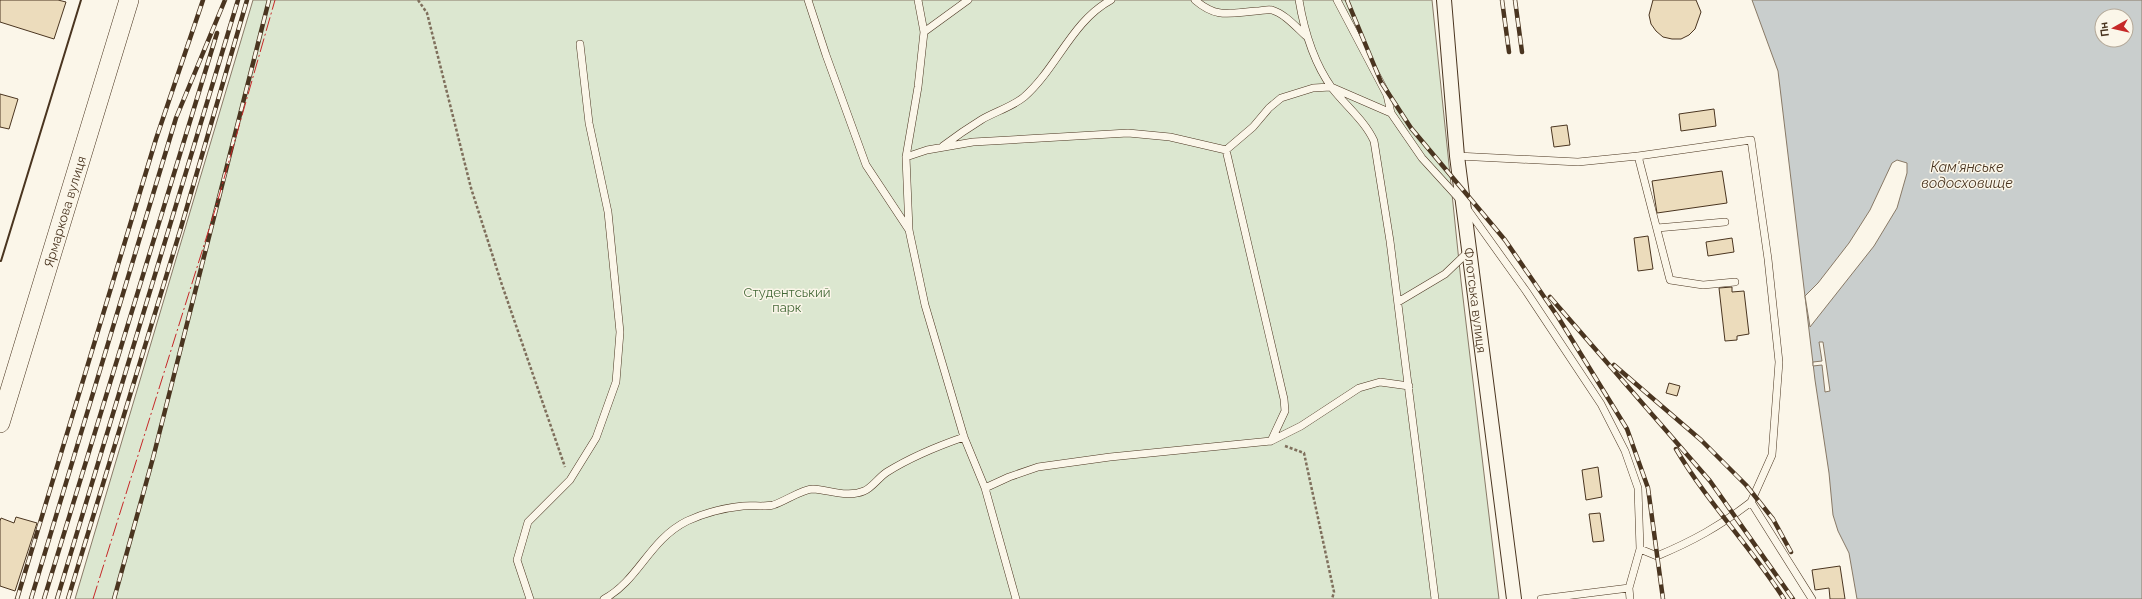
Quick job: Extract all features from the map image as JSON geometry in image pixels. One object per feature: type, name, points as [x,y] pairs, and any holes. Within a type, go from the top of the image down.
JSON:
[{"type":"street","name":"Ярмаркова вулиця","points":[[0,423],[129,0]]},
{"type":"street","name":"Флотська вулиця","points":[[1444,0],[1457,156],[1514,599]]},
{"type":"lane","points":[[808,0],[826,55],[866,165],[909,230]]},
{"type":"lane","points":[[918,0],[924,32],[918,86],[906,157],[909,230],[925,305],[964,437],[985,488],[1016,599]]},
{"type":"lane","points":[[924,32],[968,0]]},
{"type":"lane","points":[[939,148],[981,120],[1023,97],[1049,70],[1075,32],[1097,8],[1111,0]]},
{"type":"lane","points":[[1195,0],[1204,8],[1219,14],[1232,15],[1271,10],[1287,18],[1308,37]]},
{"type":"lane","points":[[1299,0],[1302,21],[1316,60],[1331,87],[1369,131],[1374,141],[1398,302],[1435,599]]},
{"type":"lane","points":[[1337,0],[1387,95],[1391,113],[1422,158],[1463,203],[1526,291],[1601,404],[1625,451],[1638,488],[1640,549],[1629,588],[1630,599]]},
{"type":"lane","points":[[530,599],[518,560],[528,522],[570,480],[596,438],[616,382],[620,332],[608,212],[589,123],[580,44]]},
{"type":"lane","points":[[1226,150],[1281,98],[1313,88],[1331,87],[1391,113]]},
{"type":"lane","points":[[906,157],[939,148],[973,142],[1128,133],[1170,137],[1226,150]]},
{"type":"lane","points":[[1457,156],[1578,162],[1638,156],[1751,140],[1768,259],[1779,362],[1772,455],[1751,502],[1720,526],[1688,544],[1657,556],[1640,549]]},
{"type":"lane","points":[[1226,150],[1284,399],[1285,411],[1271,441]]},
{"type":"lane","points":[[1638,156],[1670,280],[1703,285],[1735,282]]},
{"type":"lane","points":[[1657,228],[1725,222]]},
{"type":"lane","points":[[1398,302],[1445,274],[1469,251]]},
{"type":"lane","points":[[985,488],[1009,477],[1038,467],[1110,457],[1271,441],[1301,426],[1359,388],[1380,382],[1409,386]]},
{"type":"lane","points":[[604,599],[617,592],[637,571],[649,552],[667,535],[686,522],[704,513],[741,506],[773,505],[811,489],[845,494],[864,491],[886,472],[937,446],[964,437]]},
{"type":"lane","points":[[1751,502],[1812,599]]},
{"type":"lane","points":[[1541,599],[1629,588]]},
{"type":"path","points":[[418,0],[427,13],[471,188],[502,284],[570,480]]},
{"type":"path","points":[[1271,441],[1304,453],[1334,592],[1332,599]]},
{"type":"green space","name":"Студентський парк","points":[[253,0],[1432,0],[1461,281],[1499,599],[75,599]]},
{"type":"water","name":"Кам'янське водосховище","points":[[1752,0],[2142,0],[2142,599],[1857,599],[1849,553],[1838,531],[1833,515],[1829,473],[1815,380],[1778,71]]},
{"type":"pier","points":[[1897,160],[1907,163],[1907,173],[1897,208],[1874,246],[1810,327],[1805,296],[1818,283],[1849,243],[1870,210],[1892,163]]},
{"type":"pier","points":[[1819,342],[1823,342],[1830,391],[1825,392],[1822,365],[1813,366],[1813,362],[1822,361]]},
{"type":"building","points":[[0,0],[58,0],[66,2],[54,39],[0,22]]},
{"type":"building","points":[[1653,0],[1696,0],[1701,12],[1695,29],[1689,35],[1681,39],[1663,37],[1651,24],[1649,15]]},
{"type":"building","points":[[0,94],[18,99],[9,129],[0,127]]},
{"type":"building","points":[[1714,109],[1716,126],[1681,131],[1679,114]]},
{"type":"building","points":[[1567,125],[1570,145],[1554,147],[1551,127]]},
{"type":"building","points":[[1722,171],[1727,203],[1657,213],[1652,181]]},
{"type":"building","points":[[1648,236],[1653,269],[1638,271],[1634,238]]},
{"type":"building","points":[[1732,238],[1734,252],[1708,256],[1706,242]]},
{"type":"building","points":[[1732,287],[1732,292],[1744,291],[1749,334],[1737,336],[1737,340],[1725,341],[1719,288]]},
{"type":"building","points":[[1669,383],[1680,386],[1677,396],[1666,393]]},
{"type":"building","points":[[1598,467],[1602,497],[1586,500],[1582,470]]},
{"type":"building","points":[[1600,513],[1604,541],[1593,542],[1589,514]]},
{"type":"building","points":[[16,517],[37,523],[15,591],[0,586],[0,521],[1,518],[14,523]]},
{"type":"building","points":[[1840,566],[1845,599],[1830,599],[1829,588],[1815,590],[1812,570]]},
{"type":"railway","points":[[17,599],[156,139],[203,0]]},
{"type":"railway","points":[[31,599],[176,118],[225,0]]},
{"type":"railway","points":[[57,599],[238,0]]},
{"type":"railway","points":[[68,599],[180,231],[247,0]]},
{"type":"railway","points":[[114,599],[153,458],[269,0]]},
{"type":"railway","points":[[1347,0],[1381,82],[1411,128],[1505,240],[1558,317],[1627,429],[1648,488],[1663,599]]},
{"type":"railway","points":[[1502,0],[1509,52]]},
{"type":"railway","points":[[1515,0],[1522,52]]},
{"type":"railway","points":[[44,599],[217,33]]},
{"type":"railway","points":[[1550,297],[1710,481],[1793,599]]},
{"type":"railway","points":[[1614,365],[1701,440],[1746,485],[1773,519],[1791,552]]},
{"type":"railway","points":[[1676,449],[1688,469],[1758,561],[1784,599]]},
{"type":"wall","points":[[0,261],[81,0]]},
{"type":"power","points":[[93,599],[215,210],[275,0]]}]
